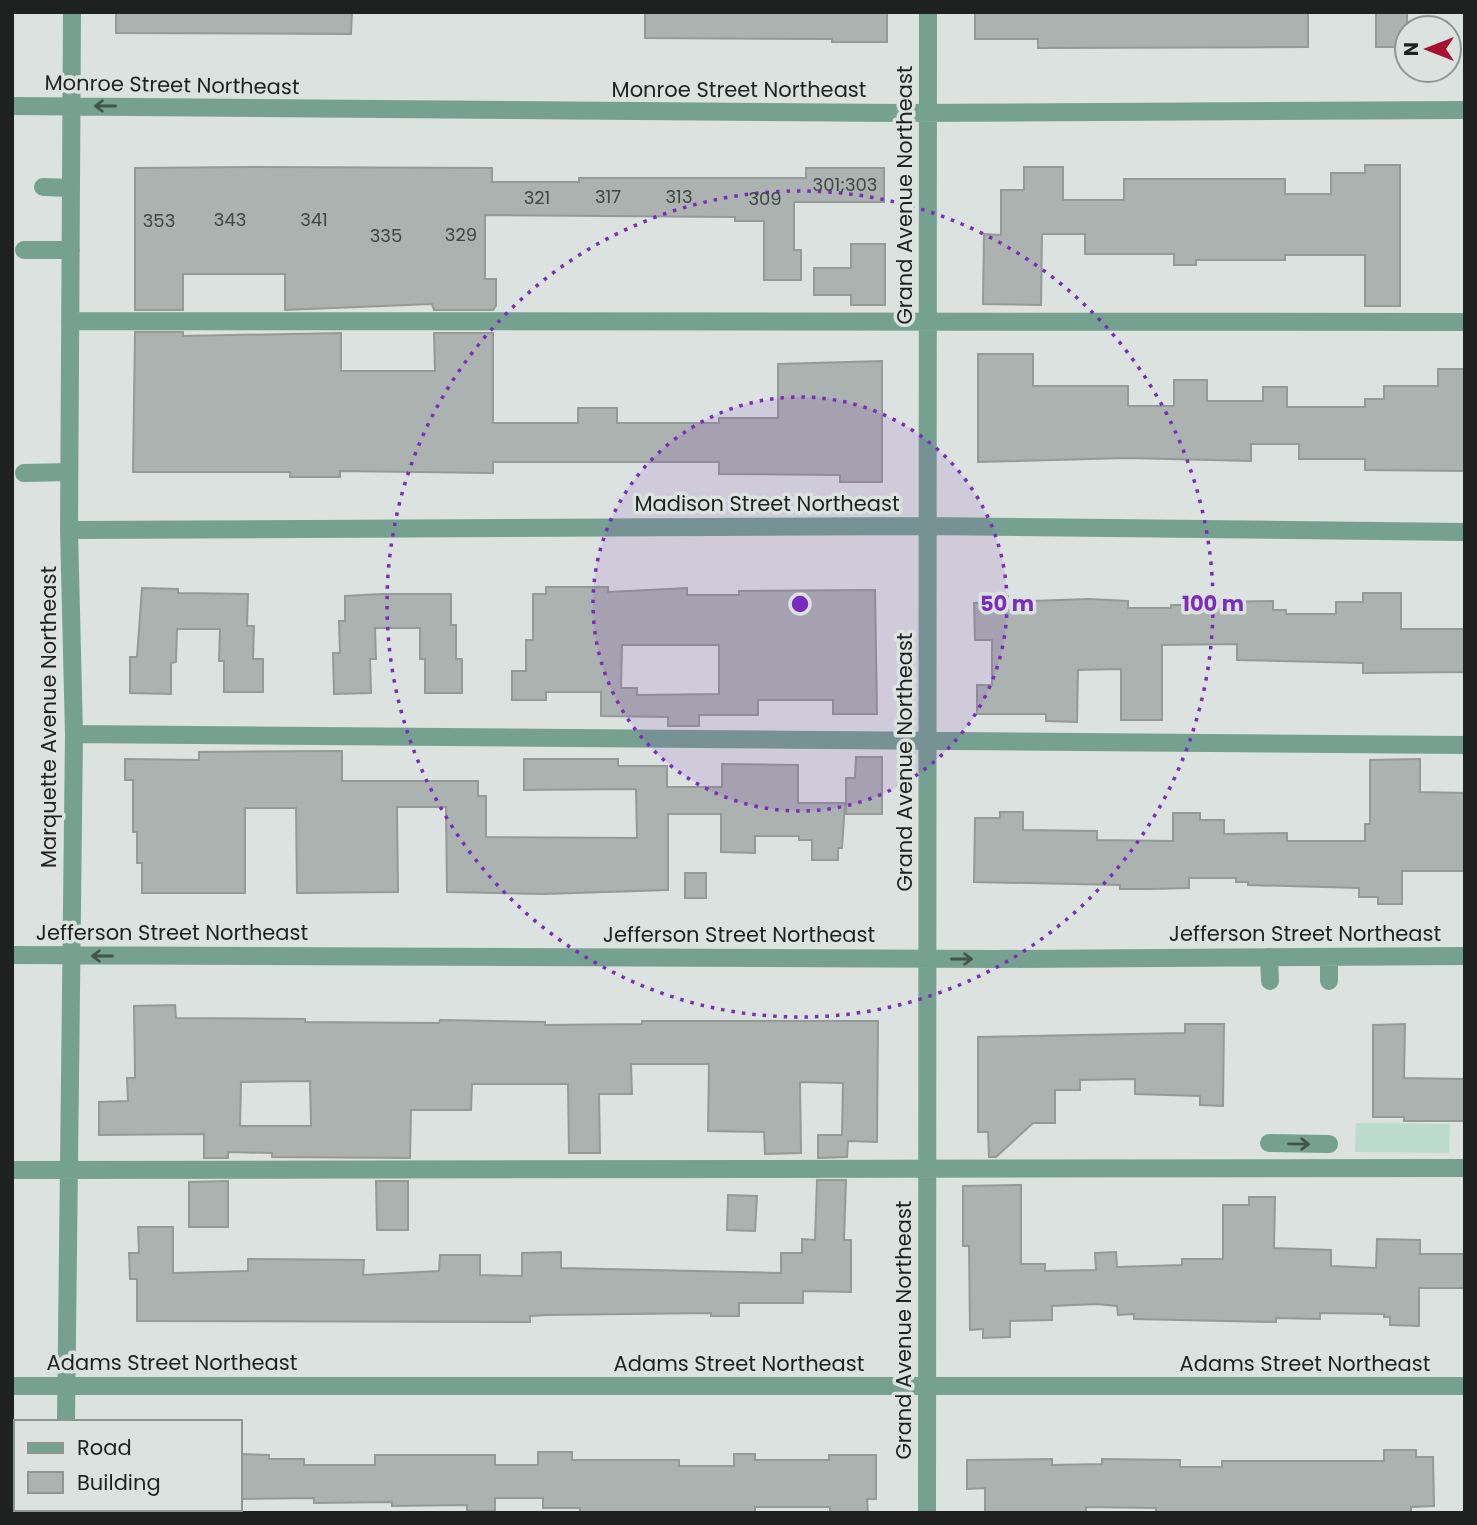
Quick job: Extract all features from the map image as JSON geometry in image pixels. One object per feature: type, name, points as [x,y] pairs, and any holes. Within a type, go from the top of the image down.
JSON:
[{"type":"street","name":"Marquette Avenue Northeast","points":[[66,1420],[74,734],[69,530],[72,12]]},
{"type":"street","name":"Grand Avenue Northeast","points":[[927,1513],[928,12]]},
{"type":"street","name":"Monroe Street Northeast","points":[[12,106],[468,112],[1465,110]]},
{"type":"street","points":[[43,187],[70,188]]},
{"type":"street","points":[[24,250],[71,250]]},
{"type":"street","points":[[70,321],[1465,321]]},
{"type":"street","points":[[24,473],[69,472]]},
{"type":"street","name":"Madison Street Northeast","points":[[69,530],[928,526],[1465,533]]},
{"type":"street","points":[[74,734],[1465,745]]},
{"type":"street","name":"Jefferson Street Northeast","points":[[12,956],[927,959],[1465,956]]},
{"type":"street","points":[[1269,957],[1270,981]]},
{"type":"street","points":[[1329,957],[1329,981]]},
{"type":"street","points":[[1269,1143],[1329,1144]]},
{"type":"street","points":[[12,1170],[1465,1168]]},
{"type":"street","name":"Adams Street Northeast","points":[[12,1386],[1465,1387]]},
{"type":"green space","points":[[1356,1123],[1450,1124],[1449,1153],[1355,1152]]},
{"type":"building","points":[[116,12],[352,12],[351,34],[116,33]]},
{"type":"building","points":[[645,12],[887,12],[887,42],[645,38]]},
{"type":"building","points":[[975,12],[1308,12],[1308,47],[1038,48],[1038,39],[975,39]]},
{"type":"building","points":[[1376,12],[1407,12],[1393,14],[1393,47],[1376,47]]},
{"type":"building","points":[[1365,165],[1400,165],[1400,306],[1365,306],[1365,255],[1285,255],[1285,260],[1196,260],[1196,265],[1174,265],[1174,254],[1085,254],[1085,234],[1042,234],[1041,305],[983,304],[984,234],[1001,235],[1001,190],[1024,190],[1024,167],[1063,167],[1063,200],[1124,200],[1124,179],[1285,179],[1285,194],[1331,194],[1331,173],[1365,173]]},
{"type":"building","points":[[135,168],[492,168],[492,182],[579,182],[579,178],[806,178],[806,168],[884,168],[884,202],[794,202],[794,250],[801,250],[801,280],[764,280],[764,221],[735,221],[735,217],[485,215],[485,279],[496,279],[496,306],[493,310],[434,310],[432,304],[285,310],[285,274],[183,274],[183,310],[135,310]]},
{"type":"building","points":[[851,244],[885,244],[885,305],[851,305],[851,295],[814,295],[814,268],[851,268]]},
{"type":"building","points":[[135,332],[183,332],[183,336],[341,333],[341,371],[435,371],[434,333],[493,333],[493,423],[578,423],[578,408],[617,408],[617,423],[719,423],[719,418],[778,418],[778,364],[882,361],[882,482],[840,482],[840,475],[719,474],[719,462],[493,462],[493,473],[340,471],[340,477],[290,477],[290,472],[133,472]]},
{"type":"building","points":[[978,354],[1033,354],[1033,386],[1128,386],[1128,406],[1174,406],[1174,380],[1207,380],[1207,401],[1263,401],[1263,387],[1287,387],[1287,407],[1365,407],[1365,399],[1384,399],[1384,386],[1438,386],[1438,369],[1465,369],[1465,471],[1365,470],[1365,459],[1299,459],[1299,444],[1251,444],[1251,461],[1127,458],[978,462]]},
{"type":"building","points":[[546,587],[608,587],[608,592],[687,588],[687,595],[739,595],[739,591],[875,590],[877,714],[833,714],[833,700],[758,700],[758,715],[699,715],[699,726],[668,726],[668,717],[601,716],[601,692],[546,692],[546,700],[512,700],[512,671],[526,671],[526,640],[533,640],[533,594],[546,594]],"holes":[[[622,645],[719,645],[719,694],[637,695],[637,688],[621,688]]]},
{"type":"building","points":[[142,588],[178,589],[178,593],[248,594],[247,626],[254,626],[253,659],[263,659],[263,692],[224,692],[224,661],[219,661],[220,629],[177,629],[176,662],[171,663],[171,694],[130,693],[130,657],[137,657]]},
{"type":"building","points":[[1363,593],[1401,593],[1401,629],[1465,629],[1465,672],[1363,673],[1363,663],[1237,660],[1237,644],[1162,645],[1162,720],[1121,720],[1121,669],[1078,670],[1077,722],[1046,721],[1046,714],[977,714],[977,685],[992,685],[992,640],[975,640],[974,603],[1089,599],[1128,601],[1128,608],[1171,608],[1171,605],[1185,605],[1185,599],[1211,599],[1211,602],[1273,601],[1273,610],[1286,610],[1286,614],[1336,614],[1336,602],[1363,602]]},
{"type":"building","points":[[451,594],[451,625],[456,625],[456,659],[462,659],[462,693],[425,693],[425,659],[420,659],[420,628],[375,628],[376,659],[370,659],[371,693],[334,694],[333,653],[340,653],[339,621],[345,621],[345,596]]},
{"type":"building","points":[[342,751],[342,781],[478,781],[478,796],[486,796],[486,837],[637,838],[636,789],[524,790],[524,759],[618,759],[618,766],[667,766],[667,787],[722,787],[722,764],[798,765],[798,803],[845,803],[842,848],[838,848],[838,860],[812,860],[812,840],[799,840],[799,836],[755,836],[755,853],[721,852],[721,814],[668,814],[668,890],[543,894],[447,892],[446,807],[397,807],[398,892],[297,893],[296,808],[245,808],[245,893],[142,893],[142,863],[137,863],[137,832],[133,832],[133,780],[125,780],[125,759],[199,760],[199,752]]},
{"type":"building","points":[[856,757],[882,757],[882,814],[846,814],[846,778],[855,778]]},
{"type":"building","points":[[1420,759],[1420,792],[1465,793],[1465,871],[1402,871],[1402,904],[1378,904],[1378,897],[1359,897],[1359,888],[1248,885],[1248,882],[1236,882],[1236,878],[1189,878],[1189,888],[1149,889],[1120,889],[1120,885],[974,882],[975,818],[1000,818],[1000,812],[1023,812],[1023,830],[1097,831],[1097,840],[1173,841],[1173,813],[1200,813],[1200,820],[1224,820],[1224,834],[1287,833],[1287,841],[1365,841],[1365,824],[1370,824],[1370,760]]},
{"type":"building","points":[[685,873],[706,873],[706,898],[685,898]]},
{"type":"building","points":[[175,1005],[176,1018],[305,1019],[305,1022],[439,1023],[440,1020],[545,1022],[545,1025],[642,1024],[642,1021],[878,1021],[877,1142],[848,1141],[847,1157],[818,1158],[818,1135],[842,1135],[843,1083],[800,1082],[801,1153],[765,1154],[764,1132],[708,1131],[709,1064],[631,1064],[632,1094],[599,1094],[600,1153],[569,1153],[568,1084],[472,1084],[471,1110],[411,1110],[410,1158],[272,1157],[272,1153],[228,1152],[228,1158],[204,1158],[204,1134],[99,1135],[99,1102],[128,1101],[127,1078],[135,1078],[134,1006]],"holes":[[[310,1081],[311,1126],[240,1126],[241,1082]]]},
{"type":"building","points":[[1185,1024],[1224,1024],[1223,1106],[1200,1105],[1200,1096],[1135,1094],[1135,1079],[1080,1080],[1080,1090],[1055,1090],[1055,1123],[1033,1123],[996,1157],[989,1157],[988,1132],[978,1132],[978,1037],[1185,1033]]},
{"type":"building","points":[[1405,1024],[1404,1078],[1465,1079],[1465,1121],[1404,1121],[1404,1117],[1373,1117],[1373,1025]]},
{"type":"building","points":[[817,1180],[846,1180],[844,1240],[851,1240],[851,1292],[803,1291],[803,1303],[739,1303],[739,1316],[711,1316],[711,1313],[546,1315],[530,1316],[530,1322],[137,1321],[137,1279],[130,1279],[129,1253],[139,1253],[138,1227],[173,1227],[173,1273],[248,1271],[248,1259],[364,1260],[363,1275],[439,1271],[440,1255],[480,1255],[480,1275],[522,1276],[522,1253],[561,1252],[561,1268],[781,1273],[781,1253],[802,1253],[802,1239],[815,1240]]},
{"type":"building","points":[[228,1181],[228,1227],[189,1227],[189,1182]]},
{"type":"building","points":[[376,1181],[408,1181],[408,1230],[377,1230]]},
{"type":"building","points":[[1021,1185],[1021,1264],[1045,1264],[1045,1271],[1096,1270],[1095,1253],[1116,1252],[1117,1267],[1182,1265],[1182,1259],[1223,1259],[1223,1205],[1249,1205],[1249,1197],[1275,1197],[1274,1248],[1331,1250],[1331,1266],[1376,1268],[1377,1239],[1420,1240],[1420,1254],[1465,1254],[1465,1288],[1419,1288],[1419,1326],[1390,1325],[1390,1317],[1384,1317],[1384,1314],[1320,1313],[1320,1319],[1276,1318],[1276,1322],[1134,1319],[1134,1314],[1118,1315],[1117,1306],[1097,1304],[1052,1306],[1052,1320],[1010,1321],[1010,1337],[983,1338],[983,1329],[970,1330],[969,1246],[963,1246],[963,1186]]},
{"type":"building","points":[[728,1195],[757,1196],[755,1231],[727,1230]]},
{"type":"building","points":[[1384,1450],[1416,1450],[1416,1457],[1433,1457],[1434,1506],[1411,1507],[1411,1513],[1156,1513],[1156,1508],[1086,1507],[1086,1513],[985,1513],[985,1488],[967,1489],[967,1460],[1052,1459],[1052,1465],[1102,1464],[1102,1459],[1180,1460],[1180,1467],[1222,1467],[1222,1461],[1384,1461]]},
{"type":"building","points":[[538,1452],[572,1452],[572,1460],[679,1460],[679,1466],[734,1466],[734,1454],[755,1454],[755,1460],[829,1460],[829,1455],[876,1455],[876,1499],[867,1499],[868,1513],[830,1513],[830,1507],[755,1507],[755,1513],[580,1513],[580,1508],[543,1508],[543,1498],[495,1498],[495,1511],[467,1511],[467,1505],[392,1506],[392,1502],[314,1503],[314,1498],[242,1499],[242,1454],[269,1455],[269,1459],[304,1459],[304,1465],[375,1465],[375,1455],[495,1455],[495,1465],[538,1465]]}]
